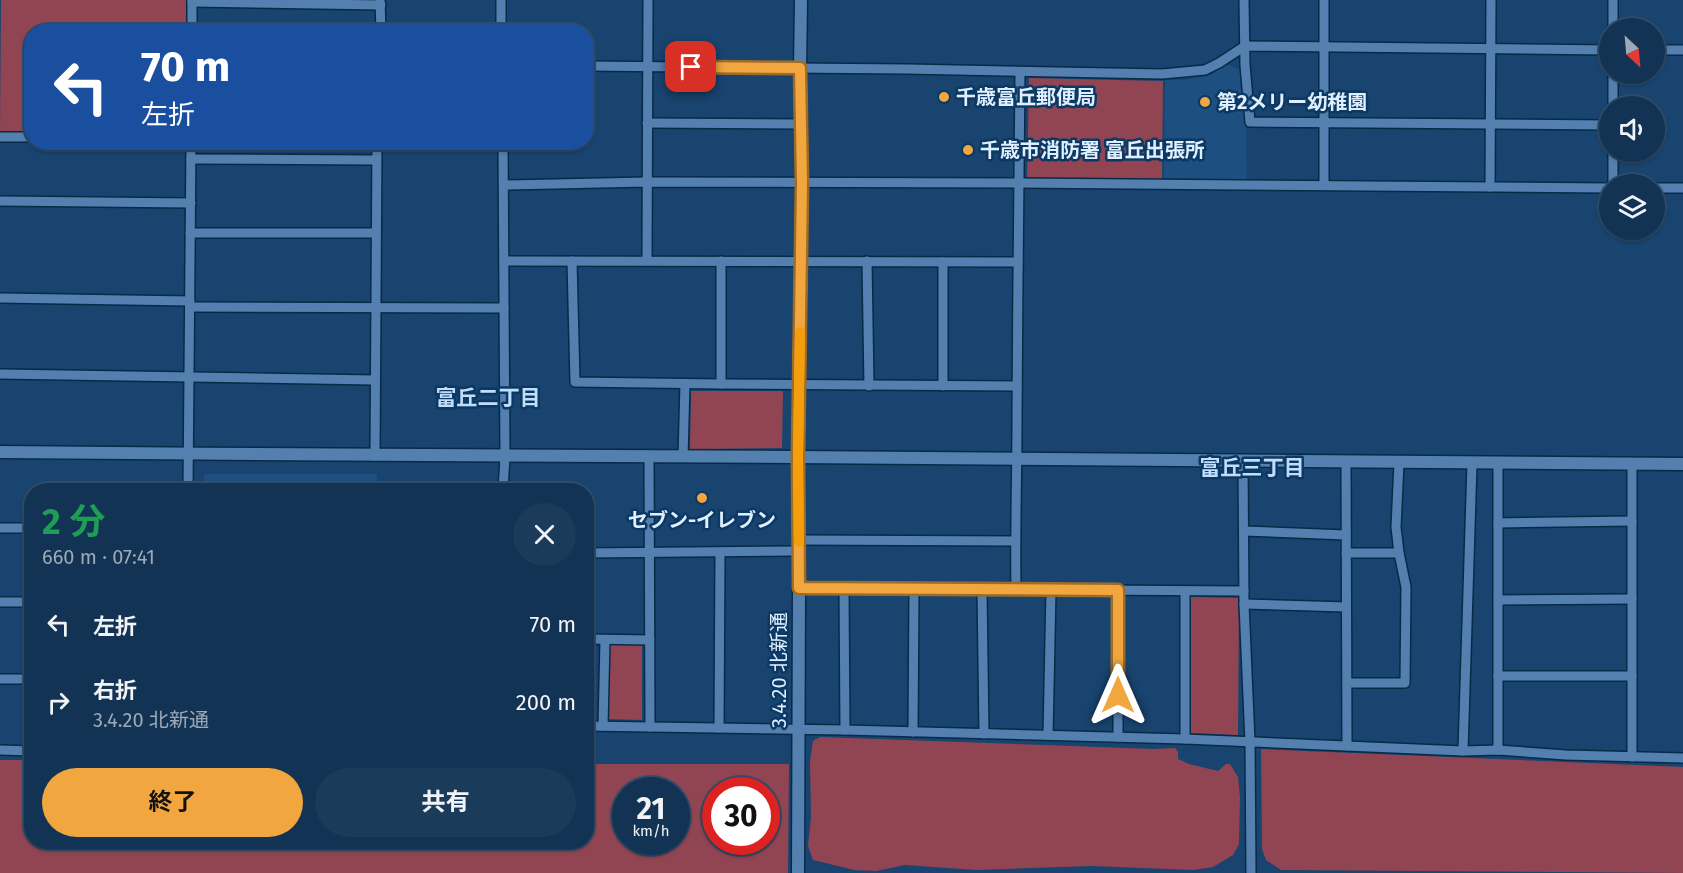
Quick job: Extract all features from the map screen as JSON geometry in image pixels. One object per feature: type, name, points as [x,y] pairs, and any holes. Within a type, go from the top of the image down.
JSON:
[{"type":"street","points":[[501,0],[501,24]]},
{"type":"street","points":[[647,261],[648,0]]},
{"type":"street","name":"3.4.20 北新通","points":[[798,873],[801,0]]},
{"type":"street","points":[[1244,0],[1250,122],[1599,125]]},
{"type":"street","points":[[1324,0],[1324,185]]},
{"type":"street","points":[[1490,187],[1491,0]]},
{"type":"street","points":[[1613,0],[1613,18]]},
{"type":"street","points":[[192,24],[192,1],[381,3],[381,24]]},
{"type":"street","points":[[594,66],[1162,74],[1205,70],[1245,46],[1599,50]]},
{"type":"street","points":[[1665,50],[1683,50]]},
{"type":"street","points":[[1016,590],[1020,72]]},
{"type":"street","points":[[647,123],[801,124]]},
{"type":"street","points":[[0,137],[24,137]]},
{"type":"street","points":[[188,483],[191,150]]},
{"type":"street","points":[[375,456],[376,150]]},
{"type":"street","points":[[503,150],[503,483]]},
{"type":"street","points":[[191,159],[376,160]]},
{"type":"street","points":[[504,185],[647,182],[1599,188]]},
{"type":"street","points":[[1665,188],[1683,188]]},
{"type":"street","points":[[0,201],[190,203]]},
{"type":"street","points":[[190,233],[376,233]]},
{"type":"street","points":[[504,261],[1018,262]]},
{"type":"street","points":[[573,261],[575,382],[1017,386]]},
{"type":"street","points":[[721,261],[721,384]]},
{"type":"street","points":[[867,261],[869,386]]},
{"type":"street","points":[[943,262],[943,386]]},
{"type":"street","points":[[0,298],[190,304],[504,308]]},
{"type":"street","points":[[0,374],[375,380]]},
{"type":"street","points":[[683,457],[685,384]]},
{"type":"street","points":[[0,452],[1683,464]]},
{"type":"street","points":[[649,457],[650,727]]},
{"type":"street","points":[[1243,461],[1251,873]]},
{"type":"street","points":[[1346,462],[1347,746]]},
{"type":"street","points":[[1347,683],[1405,683],[1406,587],[1396,527],[1399,463]]},
{"type":"street","points":[[1463,751],[1472,464]]},
{"type":"street","points":[[1498,464],[1498,750]]},
{"type":"street","points":[[1632,464],[1632,757]]},
{"type":"street","points":[[1498,523],[1632,521]]},
{"type":"street","points":[[0,528],[24,528]]},
{"type":"street","points":[[1244,531],[1346,534]]},
{"type":"street","points":[[594,553],[720,552],[799,546],[1015,541]]},
{"type":"street","points":[[719,728],[720,552]]},
{"type":"street","points":[[1346,553],[1400,554]]},
{"type":"street","points":[[799,588],[1244,591]]},
{"type":"street","points":[[844,589],[845,730]]},
{"type":"street","points":[[913,732],[914,589]]},
{"type":"street","points":[[981,590],[984,734]]},
{"type":"street","points":[[1048,735],[1051,590]]},
{"type":"street","points":[[1118,590],[1118,737]]},
{"type":"street","points":[[1185,591],[1185,739]]},
{"type":"street","points":[[1498,600],[1632,599]]},
{"type":"street","points":[[0,602],[24,602]]},
{"type":"street","points":[[1244,604],[1346,607]]},
{"type":"street","points":[[594,639],[650,640]]},
{"type":"street","points":[[603,726],[605,639]]},
{"type":"street","points":[[1498,676],[1632,676]]},
{"type":"street","points":[[0,679],[24,679]]},
{"type":"street","points":[[594,726],[1118,737],[1683,758]]},
{"type":"street","points":[[0,750],[24,751]]},
{"type":"shaded area","points":[[1,0],[187,0],[187,24],[24,24],[24,132],[0,131]]},
{"type":"shaded area","name":"第2メリー幼稚園","points":[[1229,65],[1242,70],[1247,180],[1164,178],[1165,80],[1183,80],[1212,75],[1222,67]]},
{"type":"shaded area","points":[[1029,78],[1163,81],[1162,179],[1027,179]]},
{"type":"shaded area","points":[[691,391],[783,391],[782,448],[690,449]]},
{"type":"shaded area","points":[[204,474],[377,474],[378,483],[203,483]]},
{"type":"shaded area","points":[[1191,597],[1239,598],[1238,735],[1190,733]]},
{"type":"shaded area","points":[[608,644],[642,645],[642,720],[607,719]]},
{"type":"shaded area","points":[[820,737],[1175,748],[1178,752],[1178,759],[1189,764],[1218,771],[1226,764],[1230,764],[1238,777],[1239,844],[1233,855],[1213,867],[1193,870],[1092,866],[976,870],[905,865],[876,871],[854,870],[813,860],[808,846],[811,817],[810,761],[813,741]]},
{"type":"shaded area","points":[[1261,749],[1683,767],[1683,873],[1281,870],[1266,860],[1262,849]]},
{"type":"shaded area","points":[[0,760],[24,760],[24,849],[594,849],[594,764],[789,764],[788,873],[0,873]]},
{"type":"slow traffic","points":[[799,542],[800,332]]},
{"type":"place","name":"千歳富丘郵便局","points":[[944,97]]},
{"type":"place","name":"第2メリー幼稚園","points":[[1205,102]]},
{"type":"place","name":"千歳市消防署 富丘出張所","points":[[968,150]]},
{"type":"place","name":"セブン-イレブン","points":[[702,498]]},
{"type":"district","name":"富丘二丁目","points":[[488,398]]},
{"type":"district","name":"富丘三丁目","points":[[1252,468]]},
{"type":"route","points":[[691,67],[800,68],[802,183],[798,457],[799,588],[1118,590],[1118,695]]}]
